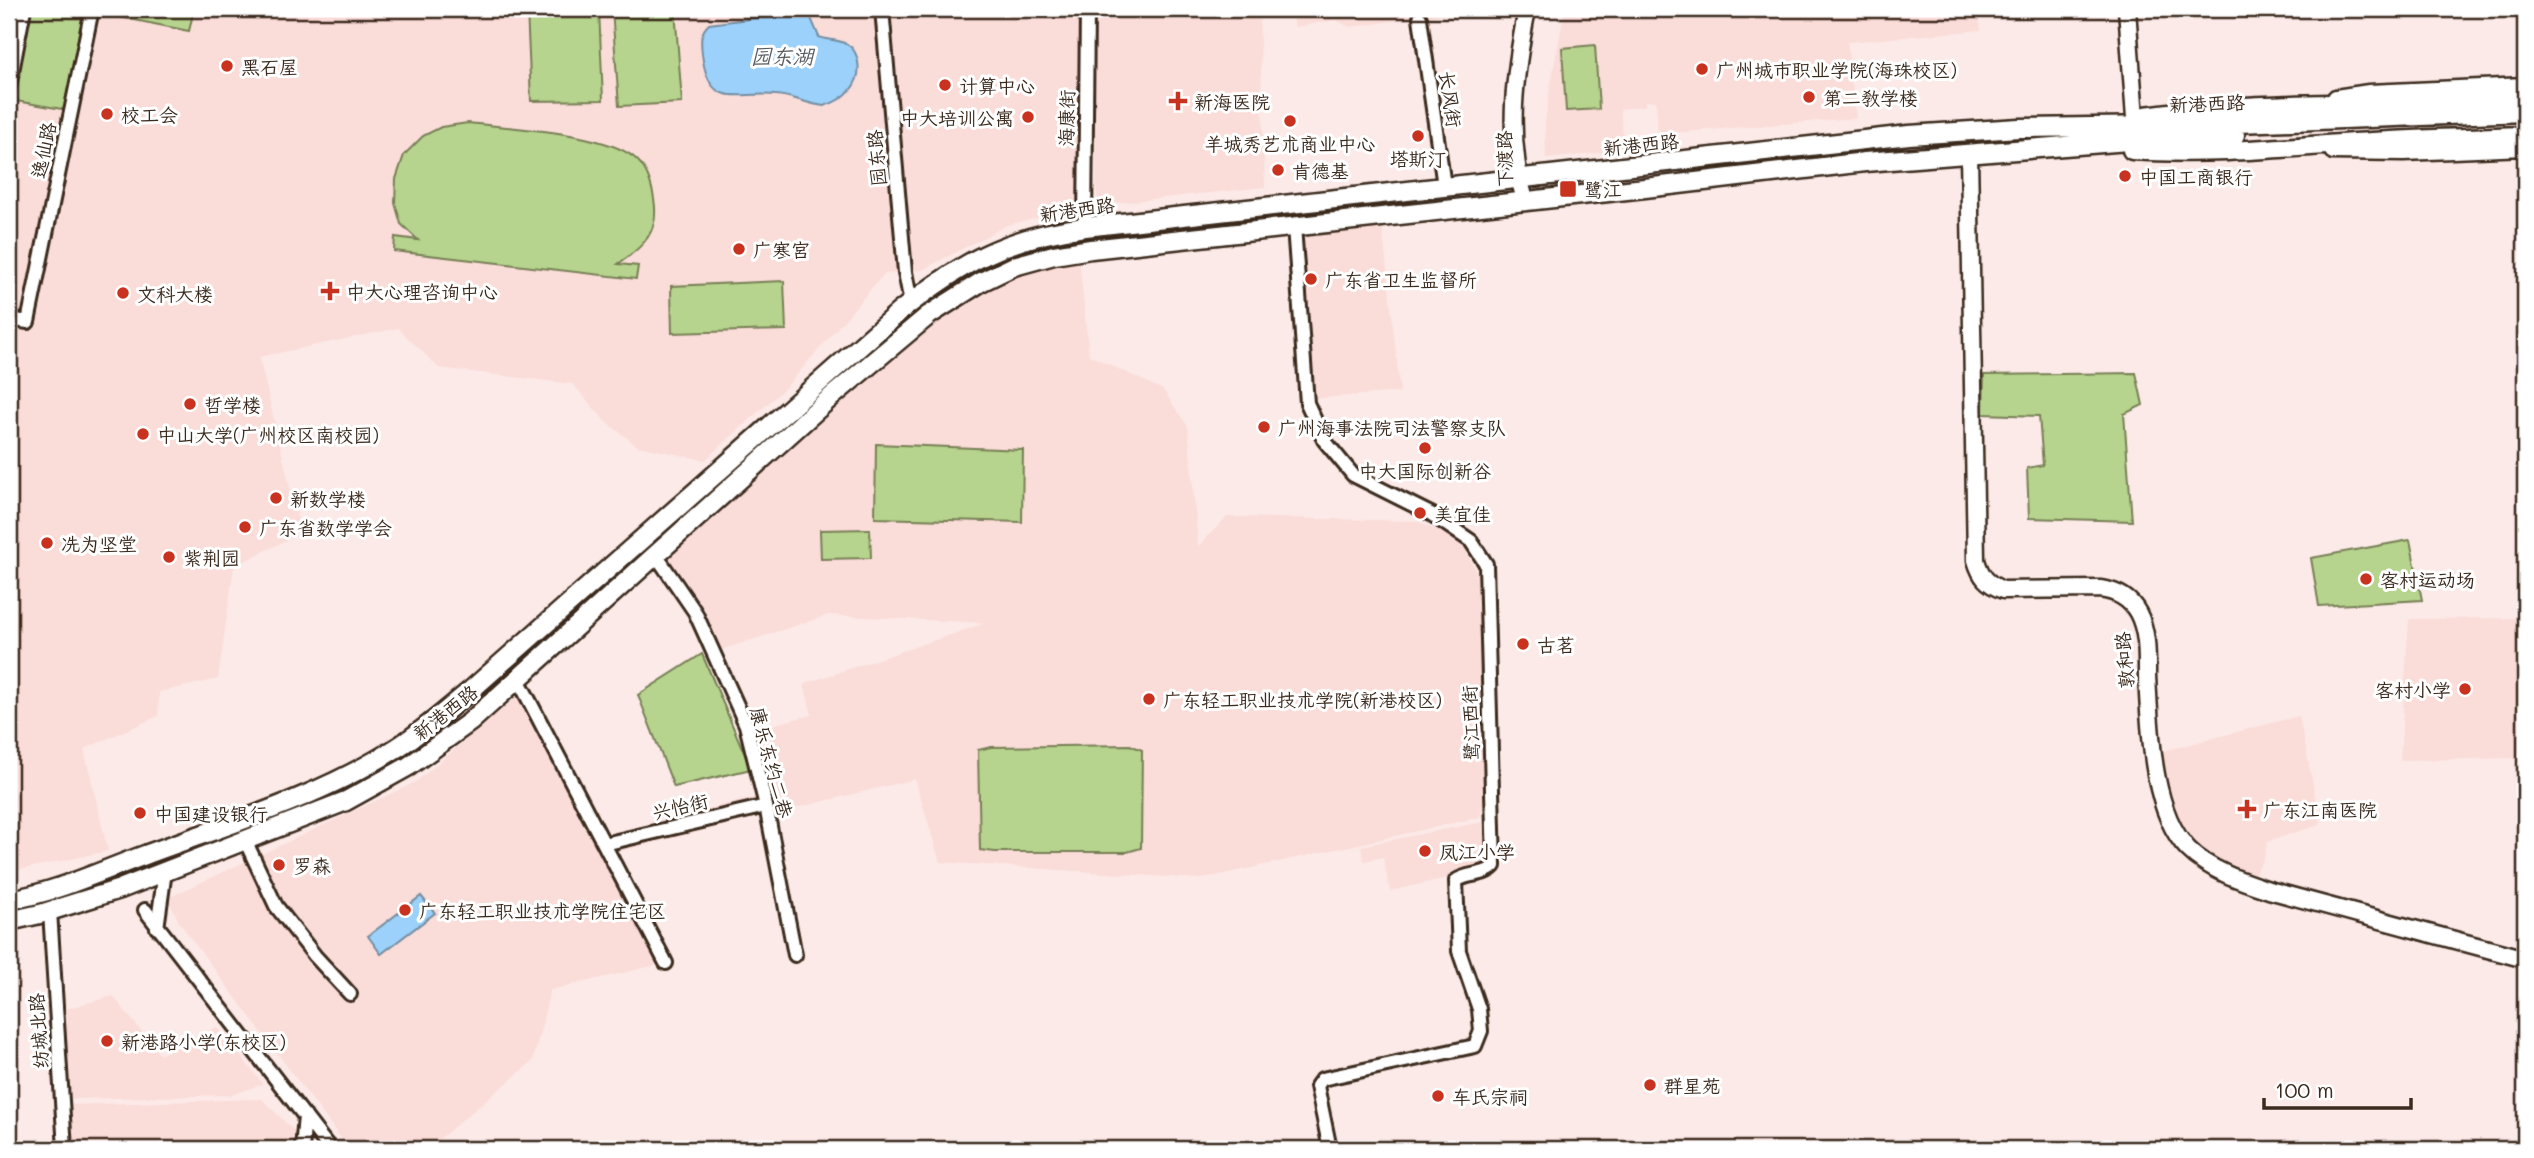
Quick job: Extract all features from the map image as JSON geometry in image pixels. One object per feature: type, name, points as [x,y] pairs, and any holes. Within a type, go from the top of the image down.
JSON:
[{"type":"main road","points":[[2090,126],[2135,118],[2236,107],[2525,98]]},
{"type":"main road","name":"新港西路","points":[[9,921],[50,911],[164,871],[346,801],[385,781],[470,722],[826,402],[929,315],[981,282],[1028,261],[1091,249],[1839,164],[2525,112]]},
{"type":"main road","name":"新港西路","points":[[9,900],[71,882],[331,784],[415,736],[470,691],[812,387],[911,303],[966,265],[1022,239],[1085,227],[1909,135],[2090,126],[2525,123]]},
{"type":"main road","points":[[2087,145],[2152,151],[2292,148],[2355,142],[2525,136]]},
{"type":"main road","points":[[1579,172],[1582,195]]},
{"type":"street","points":[[9,87],[24,9]]},
{"type":"street","name":"逸仙路","points":[[9,319],[28,322],[92,9]]},
{"type":"street","name":"园东路","points":[[882,9],[905,272],[911,303]]},
{"type":"street","name":"海康街","points":[[1085,227],[1087,9]]},
{"type":"street","name":"下渡路","points":[[1525,200],[1513,98],[1527,9]]},
{"type":"street","name":"下渡路","points":[[1522,177],[1524,94],[1538,9]]},
{"type":"street","points":[[2127,9],[2135,118]]},
{"type":"street","name":"长风街","points":[[1420,18],[1444,186]]},
{"type":"street","points":[[2298,105],[2369,93],[2525,86]]},
{"type":"street","points":[[2292,148],[2373,152],[2525,147]]},
{"type":"street","name":"敦和路","points":[[1969,153],[1976,560],[1985,580],[2003,590],[2111,590],[2130,601],[2138,612],[2144,631],[2152,740],[2161,792],[2180,839],[2197,857],[2229,875],[2269,890],[2525,958]]},
{"type":"street","points":[[1496,180],[1498,203]]},
{"type":"street","name":"鹭江西街","points":[[1294,226],[1307,403],[1324,440],[1353,475],[1431,514],[1471,541],[1486,564],[1494,866],[1489,872],[1456,881],[1459,951],[1479,1009],[1481,1031],[1475,1046],[1322,1079],[1317,1086],[1330,1149]]},
{"type":"street","points":[[1022,239],[1028,261]]},
{"type":"street","points":[[812,387],[826,402]]},
{"type":"street","name":"康乐东约二巷","points":[[656,555],[695,612],[746,725],[766,806],[795,955]]},
{"type":"street","points":[[518,679],[666,962]]},
{"type":"street","name":"兴怡街","points":[[604,844],[766,806]]},
{"type":"street","points":[[245,840],[276,906],[315,956],[350,994]]},
{"type":"street","points":[[157,928],[164,871]]},
{"type":"street","points":[[145,910],[330,1149]]},
{"type":"street","name":"纺城北路","points":[[50,911],[65,1149]]},
{"type":"street","points":[[302,1149],[305,1116]]},
{"type":"shaded area","name":"中山大学(广州校区南校园)","points":[[9,9],[1084,9],[1079,208],[1007,225],[922,270],[884,274],[787,386],[705,460],[638,446],[605,421],[573,384],[439,368],[398,328],[259,357],[301,533],[234,566],[218,679],[159,692],[158,716],[84,749],[108,851],[9,872]]},
{"type":"shaded area","name":"新海医院","points":[[1092,9],[1181,9],[1182,15],[1259,13],[1265,187],[1097,205]]},
{"type":"shaded area","points":[[1291,9],[1448,9],[1445,14],[1350,27],[1336,20],[1295,27]]},
{"type":"shaded area","name":"广州城市职业学院(海珠校区)","points":[[1565,9],[1978,9],[1981,30],[1847,42],[1856,118],[1658,134],[1656,101],[1645,101],[1645,106],[1620,109],[1625,150],[1546,159],[1545,123]]},
{"type":"shaded area","points":[[1382,223],[1400,392],[1309,399],[1296,232]]},
{"type":"shaded area","points":[[1079,259],[1089,355],[1163,390],[1188,427],[1198,546],[1227,517],[1416,521],[1460,539],[1482,583],[1493,764],[1480,817],[1201,879],[940,862],[915,779],[607,854],[665,963],[550,990],[533,1061],[427,1149],[349,1149],[179,922],[168,898],[416,782],[520,694],[598,837],[775,792],[756,729],[812,715],[804,684],[986,623],[828,615],[717,651],[662,559],[933,319],[989,283]]},
{"type":"shaded area","name":"客村小学","points":[[2525,618],[2525,758],[2400,760],[2409,619]]},
{"type":"shaded area","name":"广东江南医院","points":[[2299,716],[2321,824],[2267,842],[2264,858],[2252,878],[2222,863],[2184,833],[2170,794],[2160,752]]},
{"type":"shaded area","name":"凤江小学","points":[[1483,822],[1489,868],[1390,891],[1383,857],[1364,861],[1361,846]]},
{"type":"shaded area","name":"新港路小学(东校区)","points":[[113,996],[160,1055],[217,1027],[263,1084],[231,1095],[70,1099],[62,1010]]},
{"type":"shaded area","points":[[262,1099],[312,1149],[68,1149],[67,1105]]},
{"type":"green space","points":[[28,9],[90,9],[68,110],[10,100]]},
{"type":"green space","points":[[96,9],[194,9],[189,31],[95,12]]},
{"type":"green space","points":[[527,9],[599,9],[603,100],[531,101]]},
{"type":"green space","points":[[612,9],[675,9],[682,103],[619,106]]},
{"type":"green space","points":[[1595,45],[1599,109],[1566,111],[1562,48]]},
{"type":"green space","points":[[468,123],[583,138],[625,151],[638,161],[651,184],[654,221],[648,238],[618,264],[638,266],[636,279],[394,251],[395,237],[418,240],[401,224],[395,203],[396,179],[404,155],[423,136],[441,127]]},
{"type":"green space","points":[[784,281],[786,330],[672,333],[671,286]]},
{"type":"green space","points":[[2136,373],[2143,405],[2124,414],[2132,521],[2029,518],[2027,468],[2043,465],[2039,416],[1983,414],[1984,375]]},
{"type":"green space","points":[[876,444],[1023,450],[1022,522],[875,518]]},
{"type":"green space","points":[[870,529],[871,558],[821,559],[820,530]]},
{"type":"green space","name":"客村运动场","points":[[2410,540],[2422,600],[2319,606],[2311,558]]},
{"type":"green space","points":[[702,654],[751,769],[674,787],[638,695]]},
{"type":"green space","points":[[1130,745],[1142,750],[1141,848],[1127,852],[980,850],[978,750],[991,747]]},
{"type":"green space","points":[[1561,1143],[1562,1149],[1494,1149],[1494,1145]]},
{"type":"water","name":"园东湖","points":[[801,9],[808,11],[819,37],[844,43],[855,52],[859,70],[854,84],[845,96],[824,106],[782,96],[727,94],[718,91],[711,84],[701,42],[702,34],[709,24]]},
{"type":"water","points":[[421,896],[435,913],[381,954],[368,936]]},
{"type":"place","name":"黑石屋","points":[[227,66]]},
{"type":"place","name":"广州城市职业学院(海珠校区)","points":[[1702,69]]},
{"type":"place","name":"计算中心","points":[[945,85]]},
{"type":"place","name":"第二教学楼","points":[[1809,97]]},
{"type":"place","name":"新海医院","points":[[1178,101]]},
{"type":"place","name":"校工会","points":[[107,114]]},
{"type":"place","name":"中大培训公寓","points":[[1028,117]]},
{"type":"place","name":"羊城秀艺术商业中心","points":[[1290,121]]},
{"type":"place","name":"塔斯汀","points":[[1418,136]]},
{"type":"place","name":"肯德基","points":[[1278,170]]},
{"type":"place","name":"中国工商银行","points":[[2125,176]]},
{"type":"place","name":"鹭江","points":[[1568,189]]},
{"type":"place","name":"广寒宫","points":[[739,249]]},
{"type":"place","name":"广东省卫生监督所","points":[[1311,279]]},
{"type":"place","name":"中大心理咨询中心","points":[[330,291]]},
{"type":"place","name":"文科大楼","points":[[123,293]]},
{"type":"place","name":"哲学楼","points":[[190,404]]},
{"type":"place","name":"广州海事法院司法警察支队","points":[[1264,427]]},
{"type":"place","name":"中山大学(广州校区南校园)","points":[[143,434]]},
{"type":"place","name":"中大国际创新谷","points":[[1425,448]]},
{"type":"place","name":"新数学楼","points":[[276,498]]},
{"type":"place","name":"美宜佳","points":[[1420,513]]},
{"type":"place","name":"广东省数学学会","points":[[245,527]]},
{"type":"place","name":"冼为坚堂","points":[[47,543]]},
{"type":"place","name":"紫荆园","points":[[169,557]]},
{"type":"place","name":"客村运动场","points":[[2366,579]]},
{"type":"place","name":"古茗","points":[[1523,644]]},
{"type":"place","name":"客村小学","points":[[2465,689]]},
{"type":"place","name":"广东轻工职业技术学院(新港校区)","points":[[1149,699]]},
{"type":"place","name":"广东江南医院","points":[[2247,809]]},
{"type":"place","name":"中国建设银行","points":[[140,813]]},
{"type":"place","name":"凤江小学","points":[[1425,851]]},
{"type":"place","name":"罗森","points":[[279,865]]},
{"type":"place","name":"广东轻工职业技术学院住宅区","points":[[405,910]]},
{"type":"place","name":"新港路小学(东校区)","points":[[107,1041]]},
{"type":"place","name":"群星苑","points":[[1650,1085]]},
{"type":"place","name":"车氏宗祠","points":[[1438,1096]]}]
